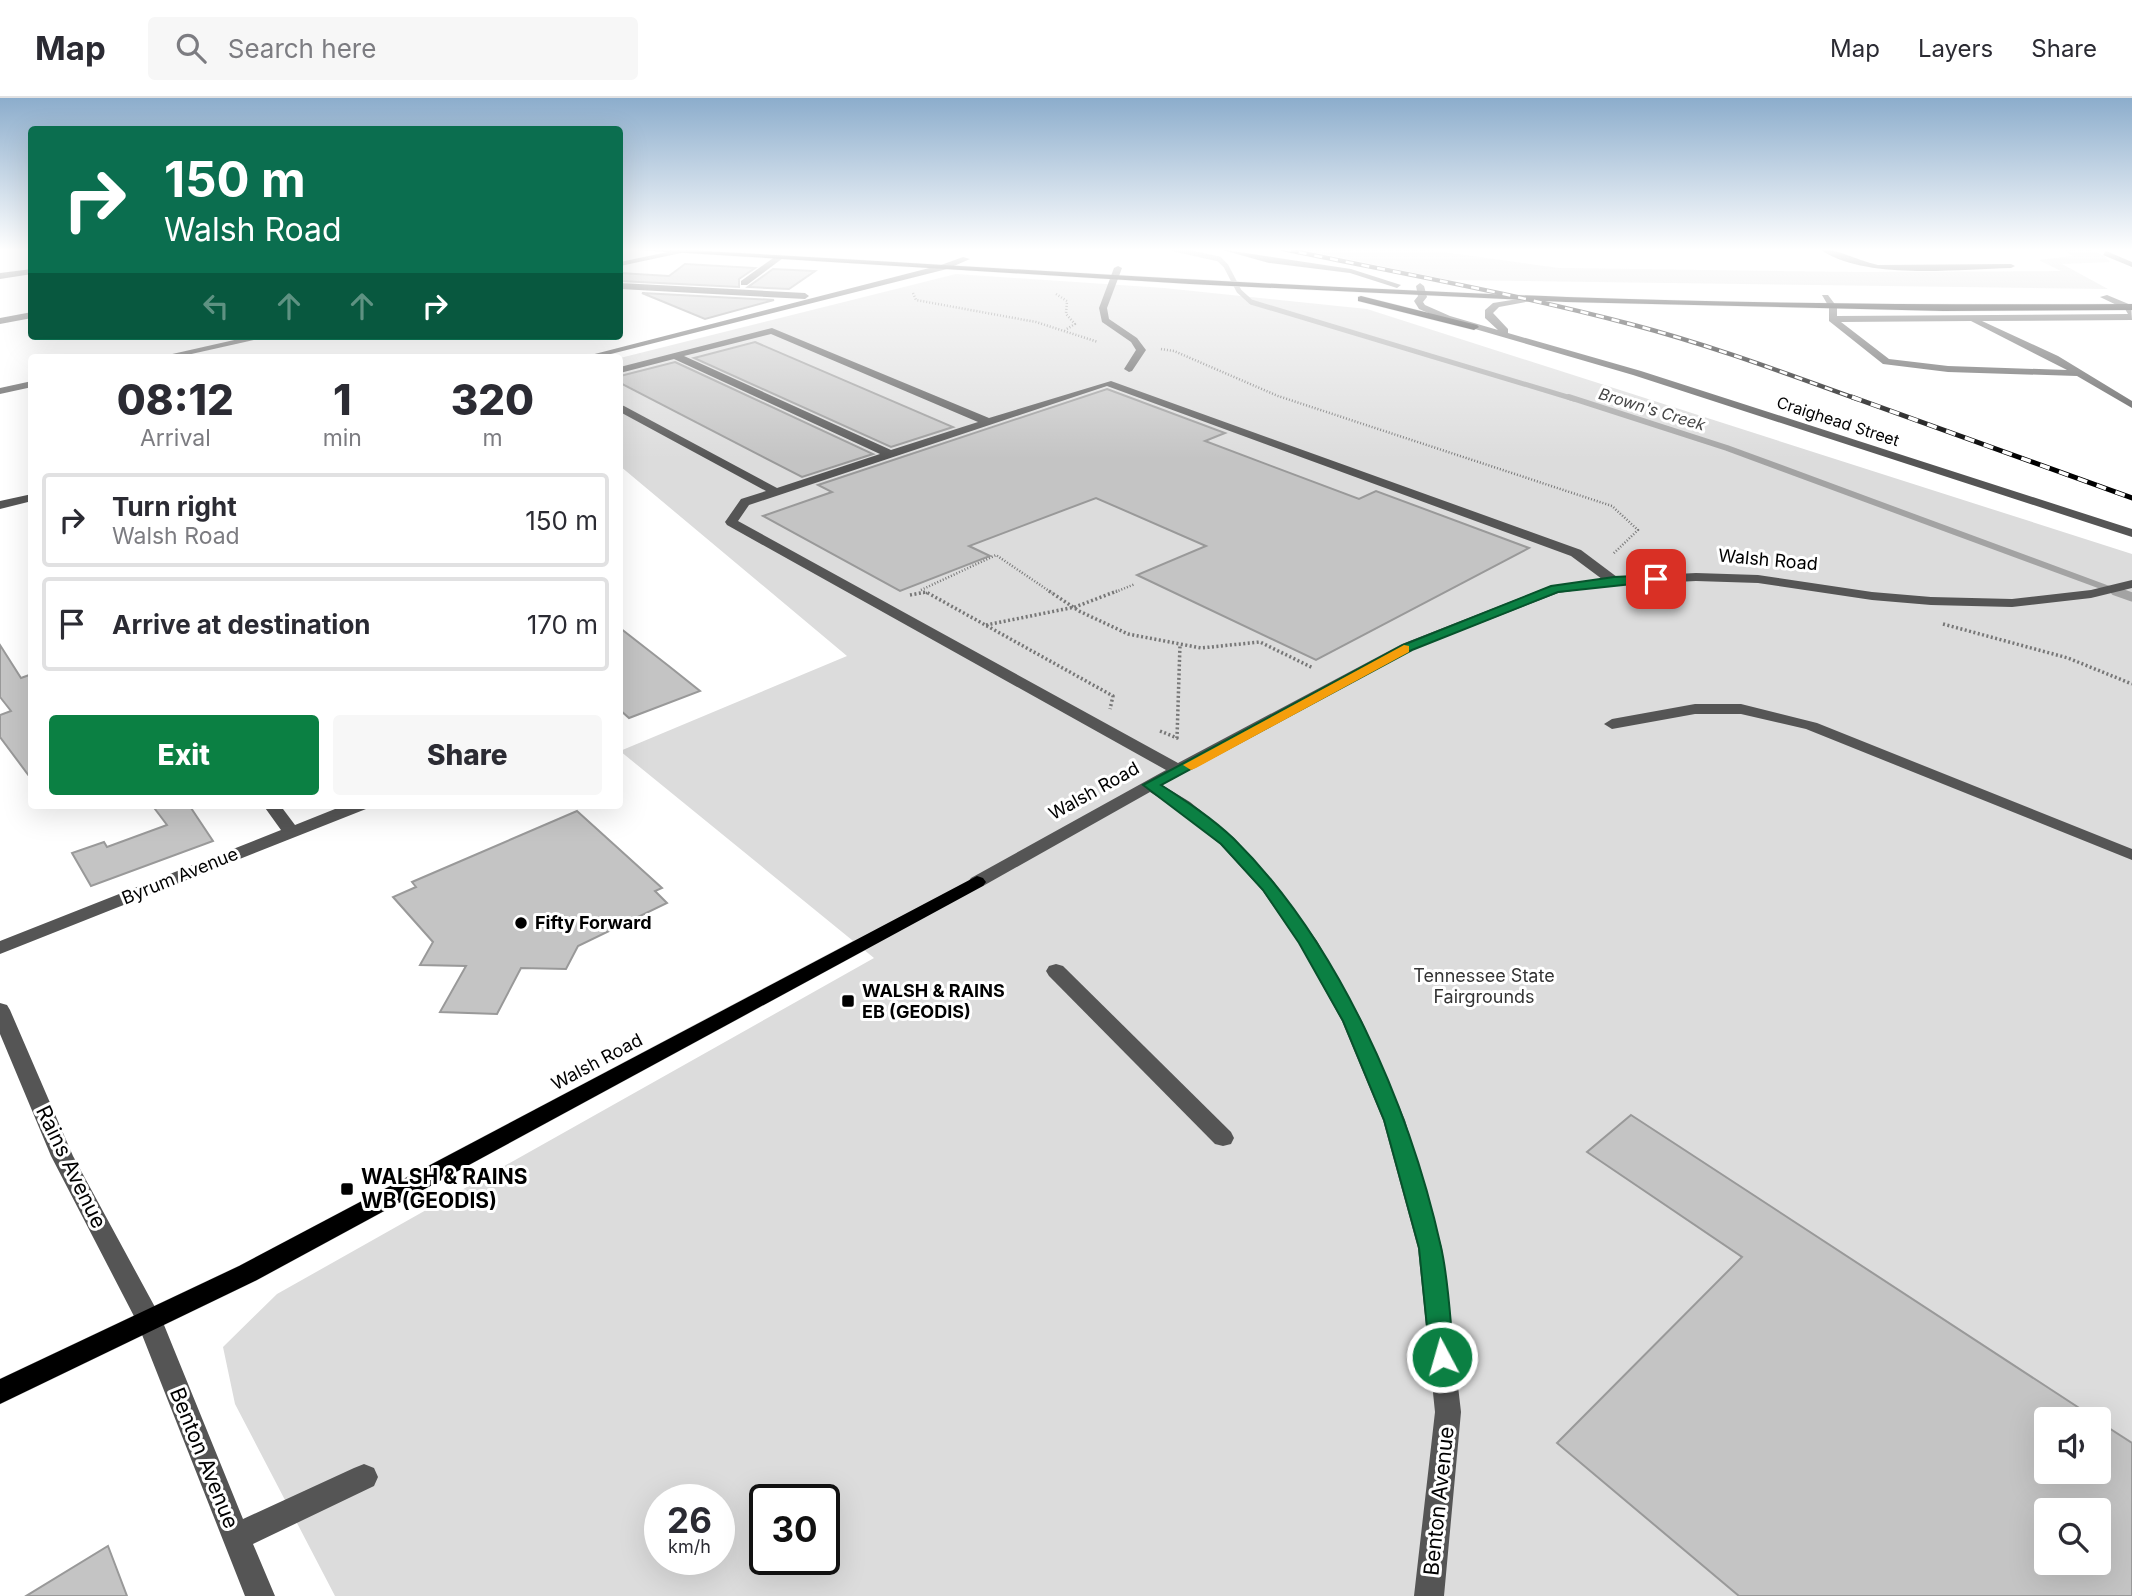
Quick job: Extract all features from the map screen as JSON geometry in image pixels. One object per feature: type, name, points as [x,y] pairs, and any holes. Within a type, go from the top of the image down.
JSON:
[{"type":"main road","points":[[1439,319],[1474,327]]},
{"type":"main road","name":"Walsh Road","points":[[0,1392],[298,1247],[977,882]]},
{"type":"street","points":[[600,354],[740,319]]},
{"type":"street","points":[[1105,319],[1134,340],[1141,350],[1129,369]]},
{"type":"street","name":"Craighead Street","points":[[1453,319],[1637,373],[2132,533]]},
{"type":"street","name":"Craighead Street","points":[[1468,319],[1527,338],[1533,343]]},
{"type":"street","points":[[1491,319],[1504,331]]},
{"type":"street","points":[[1832,319],[1845,319]]},
{"type":"street","points":[[1832,319],[1886,362],[1948,369],[2079,373]]},
{"type":"street","points":[[1971,319],[2055,358],[2132,405]]},
{"type":"street","points":[[623,369],[772,331],[988,422]]},
{"type":"street","points":[[179,354],[247,340]]},
{"type":"street","points":[[675,356],[890,454]]},
{"type":"street","points":[[1181,771],[731,522],[744,502],[1107,383],[1576,553],[1614,581]]},
{"type":"street","points":[[0,391],[28,385]]},
{"type":"street","points":[[623,410],[776,492]]},
{"type":"street","points":[[0,505],[28,498]]},
{"type":"street","name":"Walsh Road","points":[[977,882],[1150,785],[1181,771],[1407,647],[1555,589],[1614,581],[1696,577],[1758,579],[1872,596],[1931,601],[2012,603],[2091,594],[2132,584]]},
{"type":"street","points":[[1612,724],[1695,709],[1741,709],[1811,726],[2132,855]]},
{"type":"street","name":"Benton Avenue","points":[[1150,785],[1184,806],[1227,841],[1268,887],[1307,941],[1352,1021],[1394,1120],[1430,1248],[1448,1412],[1429,1596]]},
{"type":"street","points":[[274,809],[291,832]]},
{"type":"street","name":"Byrum Avenue","points":[[0,948],[350,809]]},
{"type":"street","points":[[1056,971],[1223,1138]]},
{"type":"street","name":"Rains Avenue","points":[[0,1010],[62,1156],[149,1320]]},
{"type":"street","name":"Benton Avenue","points":[[149,1320],[260,1596]]},
{"type":"street","points":[[236,1538],[364,1477]]},
{"type":"path","points":[[1019,319],[1105,344]]},
{"type":"path","points":[[1160,349],[1174,351],[1290,401],[1612,506],[1638,530],[1612,556],[1618,561]]},
{"type":"path","points":[[911,595],[996,555],[1075,607],[1128,634],[1201,649],[1260,642],[1313,668]]},
{"type":"path","points":[[985,625],[1075,607],[1135,583]]},
{"type":"path","points":[[899,588],[911,595],[926,592],[1112,696],[1110,709],[1121,714]]},
{"type":"path","points":[[1935,622],[2068,659],[2132,684]]},
{"type":"path","points":[[1155,729],[1177,738],[1180,644]]},
{"type":"green space","name":"Tennessee State Fairgrounds","points":[[776,319],[1398,319],[2132,554],[2132,1596],[335,1596],[235,1404],[223,1347],[277,1294],[874,958],[623,753],[623,750],[847,656],[623,469],[623,357]]},
{"type":"building","points":[[755,342],[953,427],[891,447],[694,358]]},
{"type":"building","points":[[675,362],[873,454],[802,477],[623,385],[623,375]]},
{"type":"building","points":[[1107,389],[1225,433],[1205,441],[1359,499],[1376,491],[1529,548],[1316,660],[1137,575],[1206,546],[1096,498],[969,546],[990,556],[900,591],[763,516],[832,492],[818,485]]},
{"type":"building","points":[[623,630],[700,691],[629,718],[623,713]]},
{"type":"building","points":[[0,645],[21,678],[28,675],[28,775],[0,737],[0,715],[11,711],[0,697]]},
{"type":"building","points":[[155,809],[192,809],[213,841],[91,886],[72,853],[104,842],[107,847],[167,825]]},
{"type":"building","name":"Fifty Forward","points":[[577,811],[662,888],[655,891],[667,903],[578,946],[566,969],[521,968],[497,1014],[440,1012],[466,966],[420,965],[433,942],[393,897],[416,887],[412,882]]},
{"type":"building","points":[[1631,1115],[2078,1407],[2034,1407],[2034,1484],[2111,1484],[2111,1429],[2132,1443],[2132,1596],[1739,1596],[1557,1443],[1742,1257],[1587,1152]]},
{"type":"building","points":[[108,1546],[127,1596],[26,1596]]},
{"type":"waterway","name":"Brown's Creek","points":[[1307,319],[1574,399]]},
{"type":"waterway","name":"Brown's Creek","points":[[1569,397],[1727,448],[2120,593]]},
{"type":"waterway","name":"Brown's Creek","points":[[2115,591],[2132,597]]},
{"type":"railway","points":[[1610,319],[1716,349],[1857,399]]},
{"type":"railway","points":[[1852,397],[2132,498]]},
{"type":"slow traffic","points":[[1191,765],[1404,649]]},
{"type":"place","name":"Fifty Forward","points":[[521,923]]},
{"type":"place","name":"WALSH & RAINS EB (GEODIS)","points":[[848,1001]]},
{"type":"place","name":"WALSH & RAINS WB (GEODIS)","points":[[347,1189]]},
{"type":"route","points":[[1442,1357],[1430,1248],[1394,1120],[1352,1021],[1307,941],[1268,887],[1227,841],[1184,806],[1150,785],[1181,771],[1407,647],[1555,589],[1614,581],[1656,579]]}]
